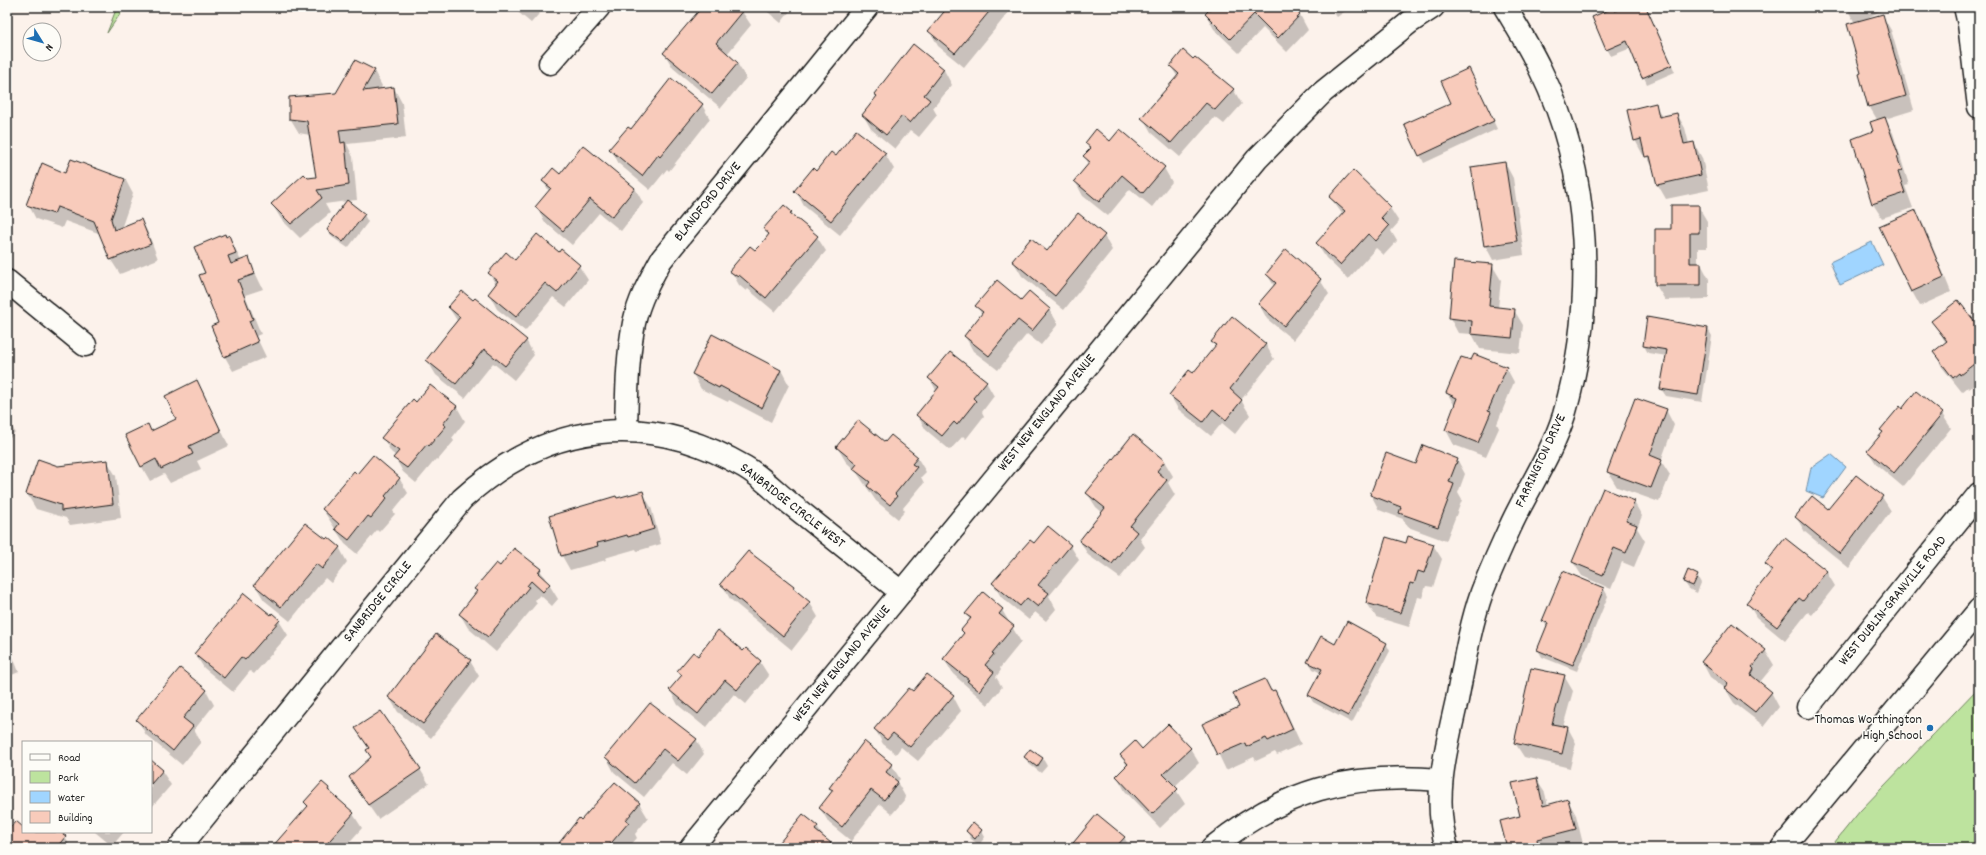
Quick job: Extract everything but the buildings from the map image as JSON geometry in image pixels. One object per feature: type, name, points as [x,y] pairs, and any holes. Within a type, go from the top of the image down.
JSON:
[{"type":"street","points":[[550,63],[600,7]]},
{"type":"street","name":"BLANDFORD DRIVE","points":[[626,430],[629,355],[634,321],[645,289],[661,260],[867,7]]},
{"type":"street","name":"WEST NEW ENGLAND AVENUE","points":[[691,848],[1257,158],[1323,92],[1410,22],[1432,7]]},
{"type":"street","name":"FARRINGTON DRIVE","points":[[1447,848],[1441,814],[1441,780],[1472,627],[1482,592],[1512,522],[1553,442],[1563,416],[1581,329],[1585,270],[1580,200],[1573,161],[1556,107],[1540,69],[1506,7]]},
{"type":"street","points":[[1965,7],[1969,24],[1979,107]]},
{"type":"street","points":[[7,281],[85,345]]},
{"type":"street","name":"SANBRIDGE CIRCLE WEST","points":[[626,430],[668,435],[709,448],[747,468],[901,592]]},
{"type":"street","name":"SANBRIDGE CIRCLE","points":[[179,848],[462,499],[502,466],[522,455],[550,443],[576,436],[626,430]]},
{"type":"street","name":"WEST DUBLIN-GRANVILLE ROAD","points":[[1808,707],[1979,494]]},
{"type":"street","points":[[1782,848],[1979,610]]},
{"type":"street","points":[[1212,848],[1260,813],[1287,800],[1318,788],[1361,779],[1408,777],[1441,780]]},
{"type":"green space","points":[[117,7],[125,7],[107,33]]},
{"type":"green space","points":[[1979,687],[1979,848],[1830,848],[1860,811]]},
{"type":"water","points":[[1872,242],[1883,265],[1840,285],[1830,262]]},
{"type":"water","points":[[1831,454],[1846,467],[1823,498],[1806,491],[1811,468]]},
{"type":"place","name":"Thomas Worthington High School","points":[[1930,728]]}]
